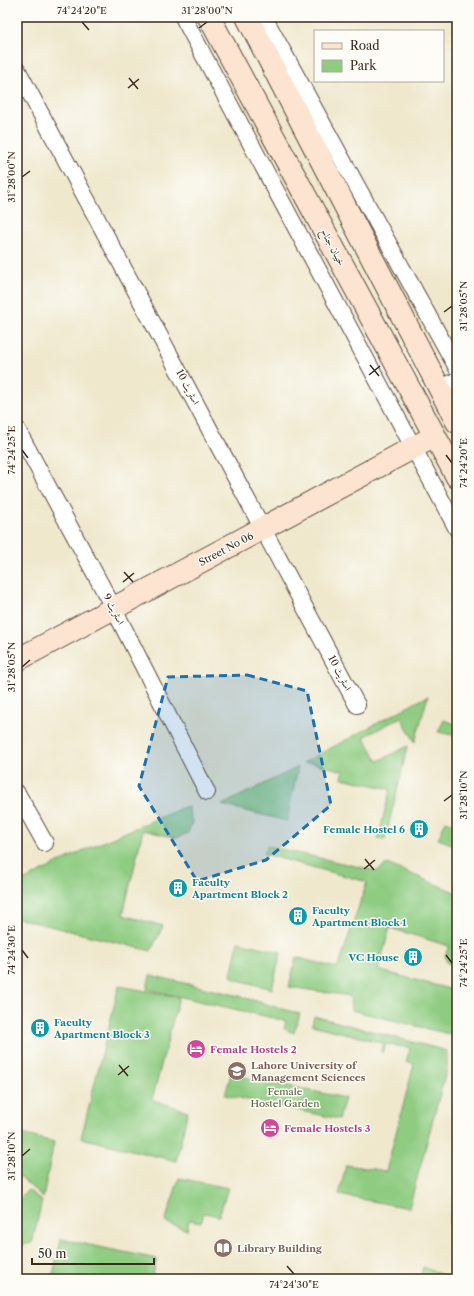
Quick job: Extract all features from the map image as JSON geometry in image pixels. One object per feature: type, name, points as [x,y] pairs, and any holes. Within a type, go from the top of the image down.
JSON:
[{"type":"main road","name":"خیبان جناح","points":[[209,17],[457,477]]},
{"type":"main road","points":[[247,17],[448,384],[457,422]]},
{"type":"main road","name":"Street No 06","points":[[17,660],[264,529],[435,436]]},
{"type":"street","points":[[183,17],[457,529]]},
{"type":"street","points":[[264,17],[457,368]]},
{"type":"street","name":"اسٹریٹ 10","points":[[17,69],[264,529],[357,706]]},
{"type":"street","name":"اسٹریٹ 9","points":[[17,428],[114,608],[207,792]]},
{"type":"street","points":[[17,793],[45,843]]},
{"type":"highlighted area","points":[[247,675],[307,691],[331,805],[266,860],[197,881],[139,786],[168,677]]},
{"type":"green space","points":[[428,696],[415,742],[401,717],[364,737],[378,761],[408,746],[385,840],[378,839],[390,789],[342,778],[343,771],[313,763],[303,763]]},
{"type":"green space","points":[[444,720],[457,725],[457,736],[438,732]]},
{"type":"green space","points":[[298,767],[287,821],[222,805]]},
{"type":"green space","points":[[184,807],[188,807],[192,822],[188,833],[176,838],[143,830],[123,915],[163,926],[151,951],[17,918],[17,884],[82,851]]},
{"type":"green space","points":[[446,821],[457,825],[457,846],[438,839]]},
{"type":"green space","points":[[267,846],[377,871],[387,864],[457,893],[457,965],[447,963],[445,956],[449,946],[390,928],[378,970],[457,991],[457,1036],[351,1010],[350,996],[289,987],[296,957],[336,968],[340,962],[367,882],[264,854]]},
{"type":"green space","points":[[238,942],[281,952],[272,989],[238,980],[231,976]]},
{"type":"green space","points":[[150,975],[239,996],[300,1014],[294,1033],[284,1029],[286,1021],[147,989]]},
{"type":"green space","points":[[119,986],[179,997],[152,1100],[188,1111],[176,1161],[81,1138]]},
{"type":"green space","points":[[314,1016],[447,1051],[447,1068],[409,1208],[339,1195],[346,1165],[386,1171],[414,1064],[406,1062],[410,1048],[386,1044],[383,1053],[381,1052],[383,1043],[312,1025]]},
{"type":"green space","name":"Female Hostel Garden","points":[[231,1074],[345,1098],[339,1119],[225,1095]]},
{"type":"green space","points":[[17,1133],[54,1142],[43,1198],[17,1174]]},
{"type":"green space","points":[[179,1178],[228,1188],[219,1216],[204,1213],[201,1222],[189,1220],[187,1230],[165,1222]]},
{"type":"green space","points":[[457,1185],[457,1245],[456,1238],[449,1222]]},
{"type":"green space","points":[[28,1190],[42,1201],[32,1243],[17,1246],[17,1202]]},
{"type":"green space","points":[[61,1239],[157,1259],[152,1279],[52,1279]]},
{"type":"green space","points":[[423,1267],[445,1276],[445,1279],[420,1279]]},
{"type":"place","name":"Female Hostel 6","points":[[419,829]]},
{"type":"place","name":"Faculty Apartment Block 2","points":[[178,888]]},
{"type":"place","name":"Faculty Apartment Block 1","points":[[298,916]]},
{"type":"place","name":"VC House","points":[[413,957]]},
{"type":"place","name":"Faculty Apartment Block 3","points":[[40,1028]]},
{"type":"place","name":"Female Hostels 2","points":[[196,1049]]},
{"type":"place","name":"Lahore University of Management Sciences","points":[[237,1071]]},
{"type":"place","name":"Female Hostels 3","points":[[270,1128]]},
{"type":"place","name":"Library Building","points":[[223,1248]]}]
